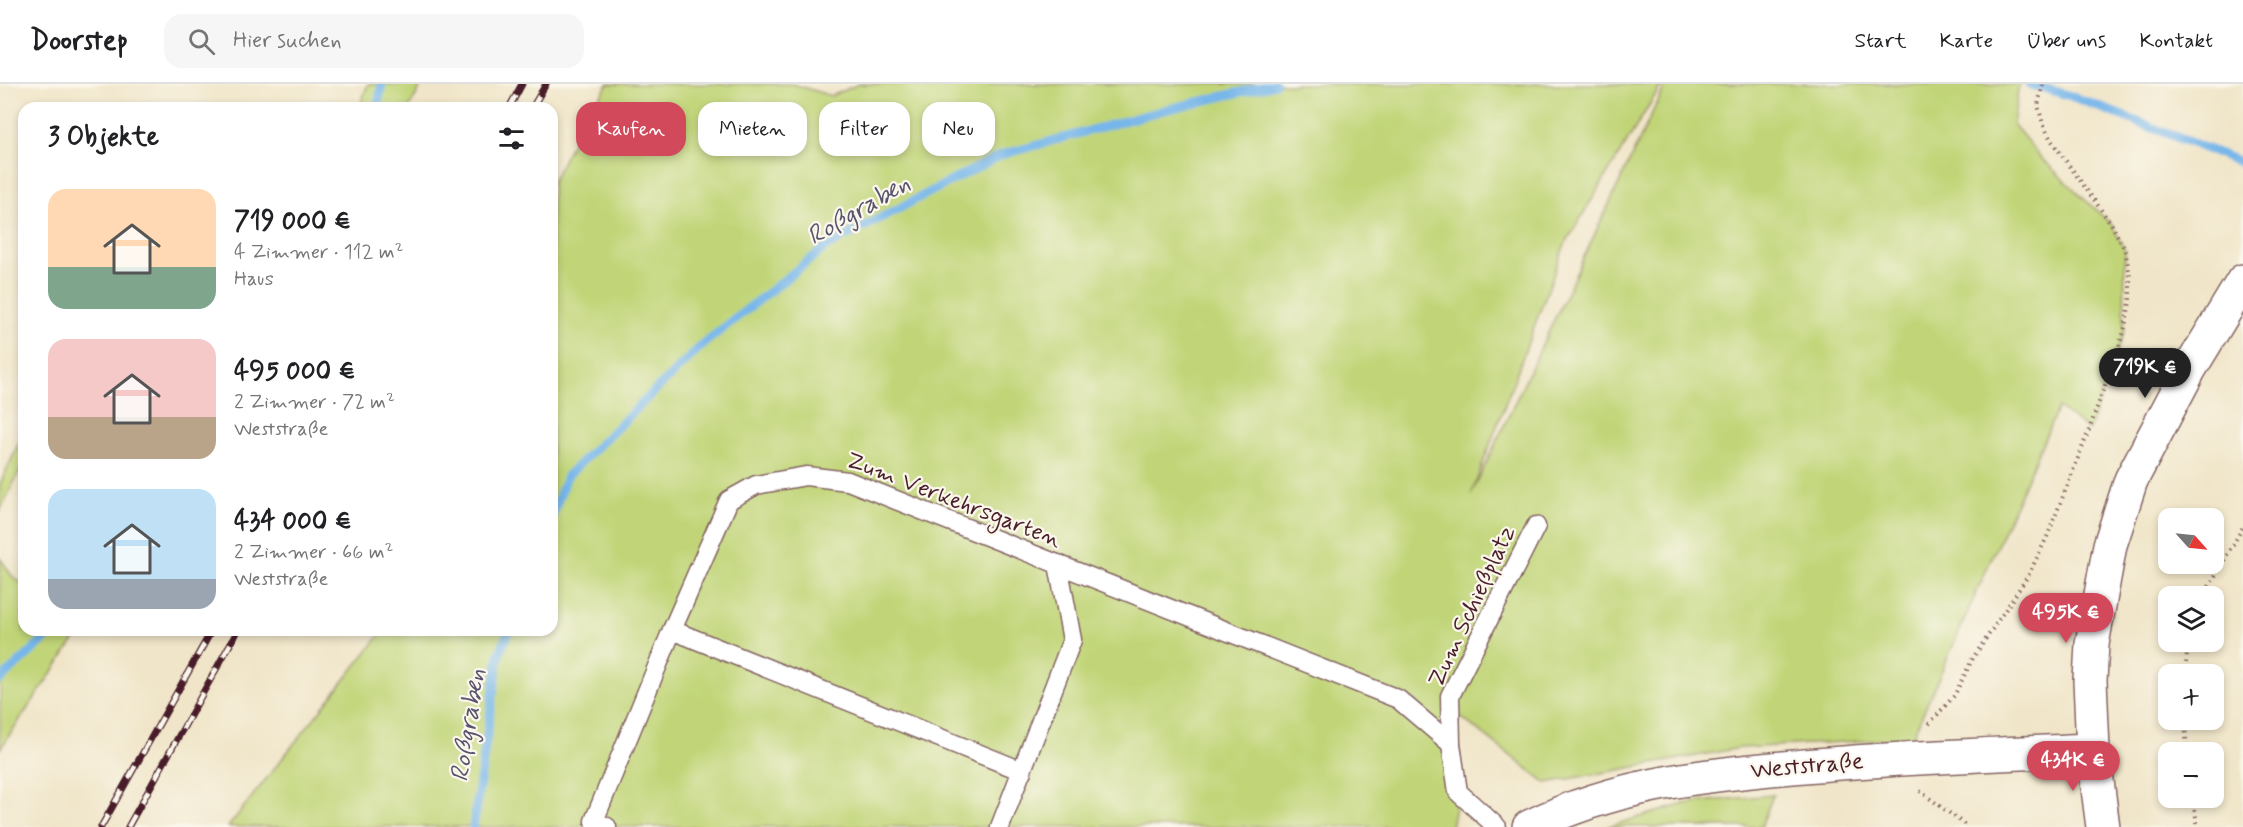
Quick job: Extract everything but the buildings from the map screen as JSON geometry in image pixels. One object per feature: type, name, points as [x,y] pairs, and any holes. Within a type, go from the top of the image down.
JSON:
[{"type":"main road","points":[[2103,827],[2093,750],[2090,680],[2092,644],[2110,545],[2131,480],[2189,370],[2243,281]]},
{"type":"main road","name":"Weststraße","points":[[1529,827],[1558,813],[1648,785],[1728,772],[1899,758],[2093,750]]},
{"type":"lane","name":"Zum Verkehrsgarten","points":[[598,825],[672,630],[729,500],[756,485],[806,476],[848,481],[1398,699],[1451,744]]},
{"type":"lane","name":"Zum Schießplatz","points":[[1497,827],[1458,792],[1451,744],[1450,696],[1536,526]]},
{"type":"lane","name":"Zum Verkehrsgarten","points":[[1000,827],[1072,640],[1058,564]]},
{"type":"lane","points":[[672,630],[1022,771]]},
{"type":"path","points":[[1968,827],[1901,777],[1899,758],[1954,696],[1973,658],[2028,576],[2047,537],[2080,452],[2124,332],[2130,302],[2130,276],[2125,250],[2112,225],[2051,140],[2043,124],[2038,105],[2043,84]]},
{"type":"path","points":[[2209,586],[2243,527]]},
{"type":"path","points":[[2194,808],[2198,827]]},
{"type":"green space","points":[[368,84],[422,84],[412,102],[361,102]]},
{"type":"green space","points":[[608,84],[793,84],[831,96],[859,84],[1662,84],[1565,244],[1471,495],[1666,84],[2019,84],[2013,124],[2043,160],[2112,225],[2125,250],[2124,332],[2089,430],[2058,408],[1912,738],[1740,748],[1546,783],[1450,709],[1458,792],[1451,827],[228,827],[379,636],[558,636],[558,170],[576,135],[576,156],[686,156],[686,102],[597,102]]},
{"type":"green space","points":[[18,445],[18,474],[0,511],[0,484]]},
{"type":"green space","points":[[0,558],[12,576],[18,580],[18,636],[77,636],[0,749]]},
{"type":"green space","points":[[1773,795],[1761,827],[1606,827],[1688,803]]},
{"type":"waterway","name":"Roßgraben","points":[[378,102],[382,84]]},
{"type":"waterway","name":"Roßgraben","points":[[558,500],[567,476],[702,345],[827,246],[1001,155],[1164,110],[1275,84]]},
{"type":"waterway","name":"Roßgraben","points":[[2029,84],[2071,96],[2243,163]]},
{"type":"waterway","name":"Roßgraben","points":[[0,680],[48,636]]},
{"type":"waterway","name":"Roßgraben","points":[[473,827],[499,655],[507,636]]},
{"type":"railway","points":[[512,102],[522,84]]},
{"type":"railway","points":[[536,102],[546,84]]},
{"type":"railway","points":[[101,827],[209,636]]},
{"type":"railway","points":[[128,827],[235,636]]}]
